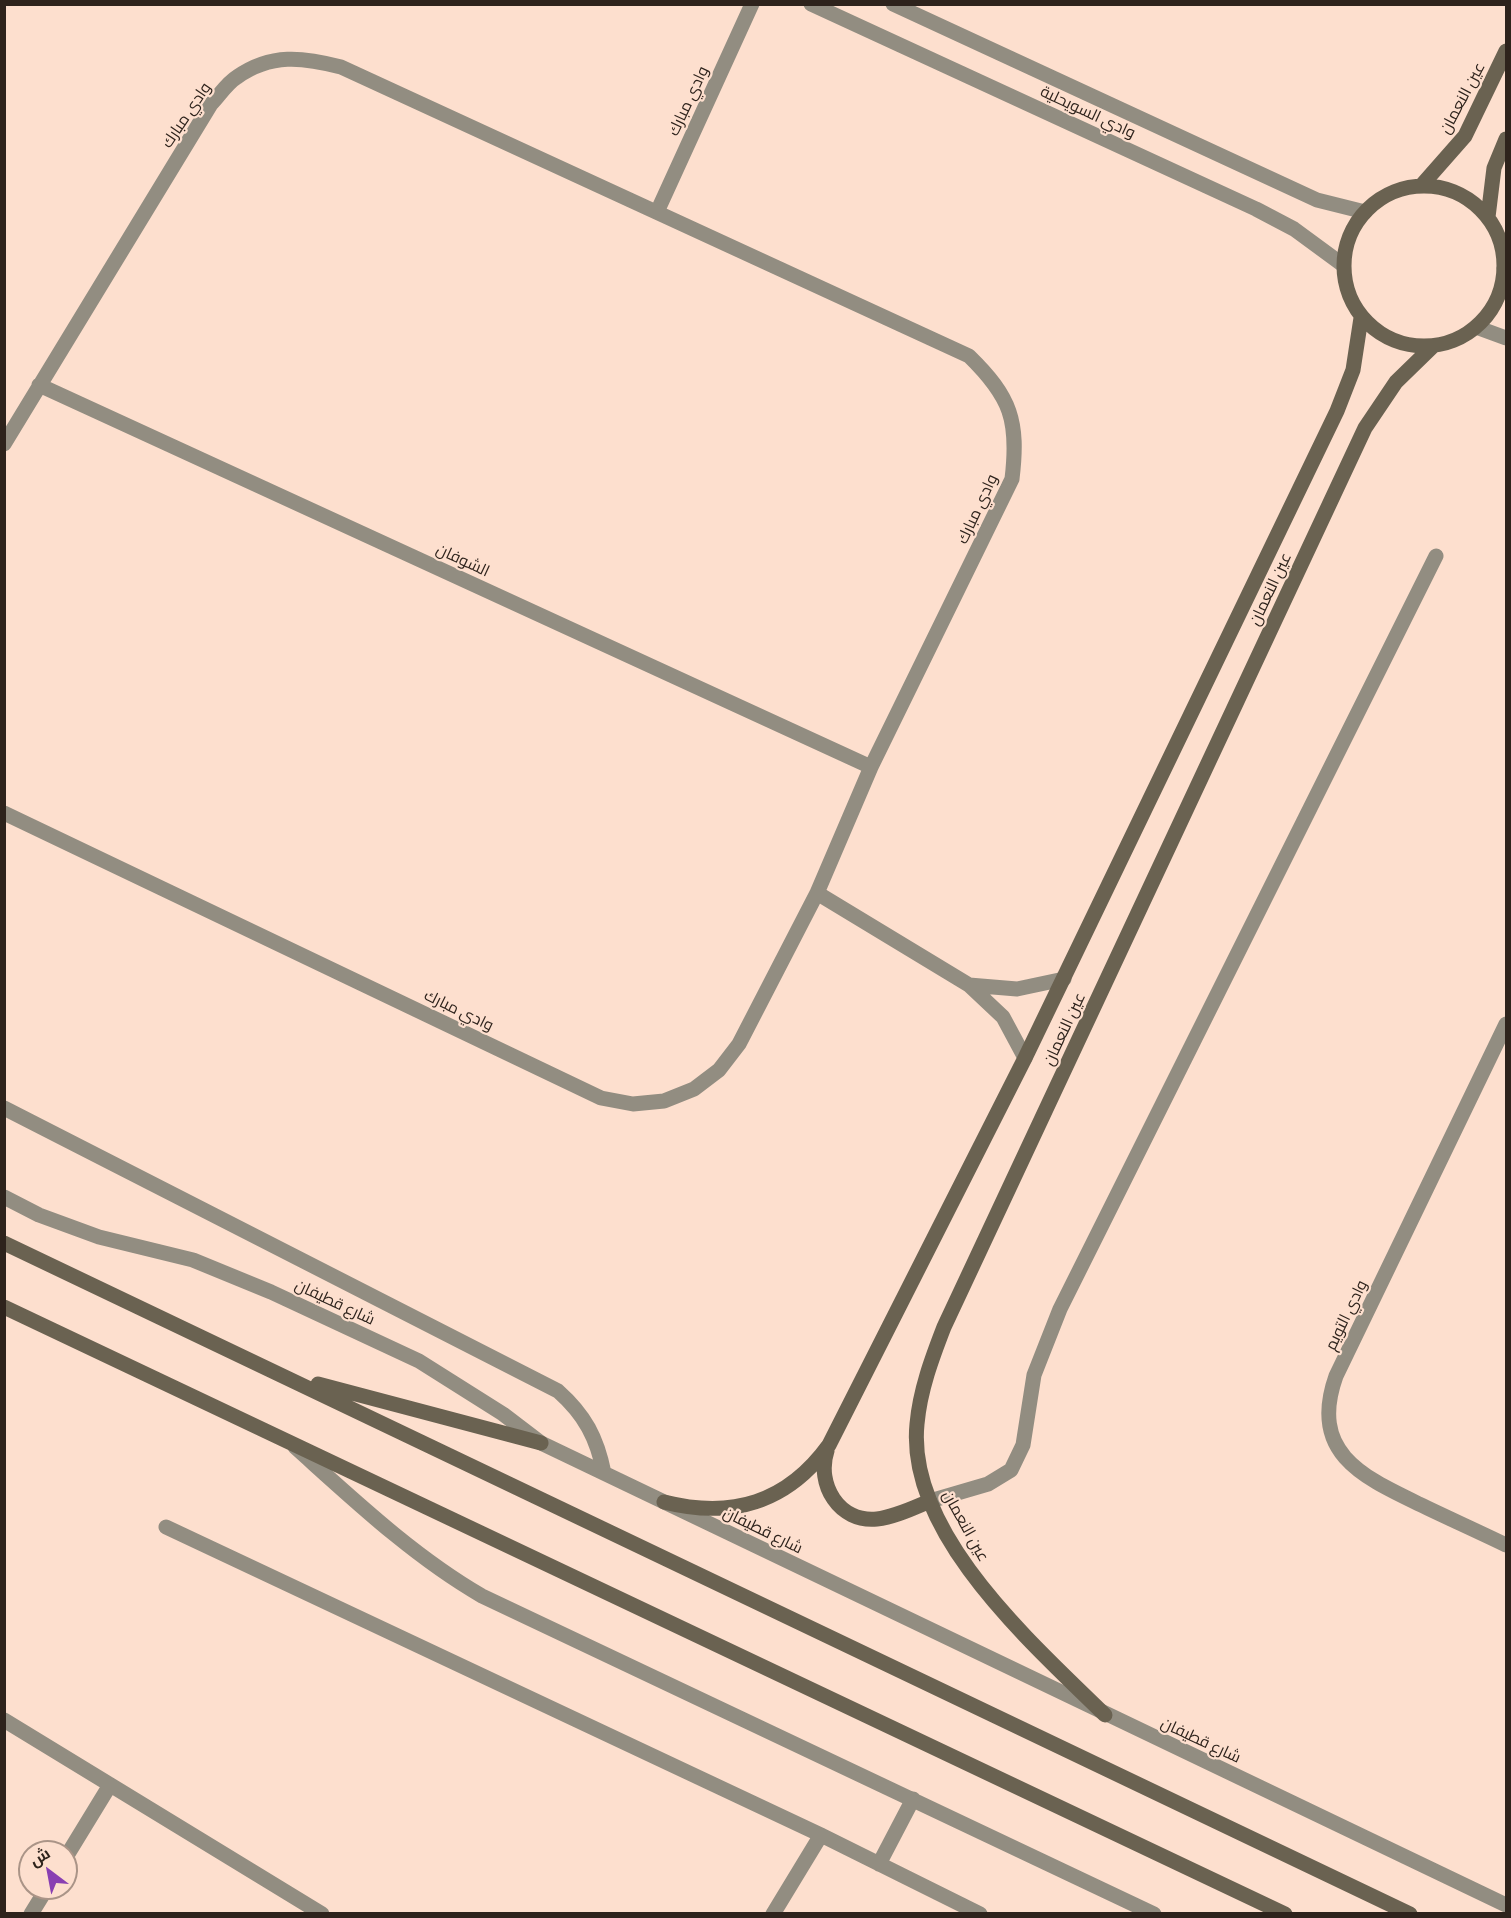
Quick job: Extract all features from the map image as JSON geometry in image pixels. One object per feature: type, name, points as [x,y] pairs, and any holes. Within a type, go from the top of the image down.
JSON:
[{"type":"street","name":"وادي مبارك","points":[[657,212],[752,4]]},
{"type":"street","name":"وادي السويحلية","points":[[811,4],[1256,209],[1293,229],[1343,265]]},
{"type":"street","name":"وادي السويحلية","points":[[893,4],[1317,200],[1365,212]]},
{"type":"street","name":"عين النعمان","points":[[1421,186],[1465,136],[1506,51]]},
{"type":"street","name":"وادي مبارك","points":[[4,444],[211,104],[236,77],[269,61],[306,58],[341,67],[969,356],[994,380],[1010,411],[1016,445],[1011,479],[871,767],[817,893],[739,1044],[719,1070],[694,1089],[664,1101],[633,1104],[601,1098],[4,813]]},
{"type":"street","points":[[1488,217],[1494,168],[1506,139]]},
{"type":"street","points":[[1421,186],[1451,190],[1472,201],[1488,217],[1497,232],[1505,269],[1497,300],[1488,315],[1476,327],[1456,340],[1433,346],[1407,345],[1381,335],[1361,318],[1344,284],[1345,246],[1353,227],[1365,212],[1381,198],[1401,189],[1421,186]]},
{"type":"street","name":"عين النعمان","points":[[664,1502],[690,1508],[717,1510],[744,1506],[770,1497],[793,1483],[814,1465],[829,1445],[1064,979],[1337,411],[1353,370],[1361,318]]},
{"type":"street","points":[[1476,327],[1506,338]]},
{"type":"street","name":"عين النعمان","points":[[1105,1714],[986,1591],[966,1566],[930,1501],[919,1463],[916,1425],[922,1392],[944,1327],[1365,428],[1396,382],[1433,346]]},
{"type":"street","name":"الشوفان","points":[[39,386],[871,767]]},
{"type":"street","points":[[829,1445],[823,1462],[824,1480],[831,1496],[842,1509],[858,1517],[875,1519],[1000,1479],[1018,1458],[1034,1375],[1050,1330],[1436,556]]},
{"type":"street","points":[[817,893],[969,985],[1003,1017],[1025,1058]]},
{"type":"street","points":[[969,985],[1017,989],[1064,979]]},
{"type":"street","name":"وادي التويم","points":[[1506,1024],[1336,1376],[1330,1394],[1328,1412],[1330,1430],[1336,1446],[1360,1473],[1506,1545]]},
{"type":"street","points":[[4,1108],[558,1391],[576,1407],[590,1427],[599,1449],[604,1473]]},
{"type":"street","name":"شارع قطيفان","points":[[4,1197],[39,1215],[99,1237],[193,1260],[271,1292],[419,1361],[503,1414],[541,1443],[1506,1905]]},
{"type":"street","points":[[4,1243],[283,1374],[1410,1914]]},
{"type":"street","points":[[4,1307],[1285,1914]]},
{"type":"street","points":[[283,1374],[541,1443]]},
{"type":"street","points":[[293,1445],[403,1542],[467,1587],[1154,1914]]},
{"type":"street","points":[[166,1527],[821,1835],[980,1914]]},
{"type":"street","points":[[4,1720],[322,1914]]},
{"type":"street","points":[[76,1840],[110,1785]]},
{"type":"street","points":[[879,1864],[913,1799]]},
{"type":"street","points":[[773,1914],[821,1835]]},
{"type":"street","points":[[31,1914],[40,1900]]}]
